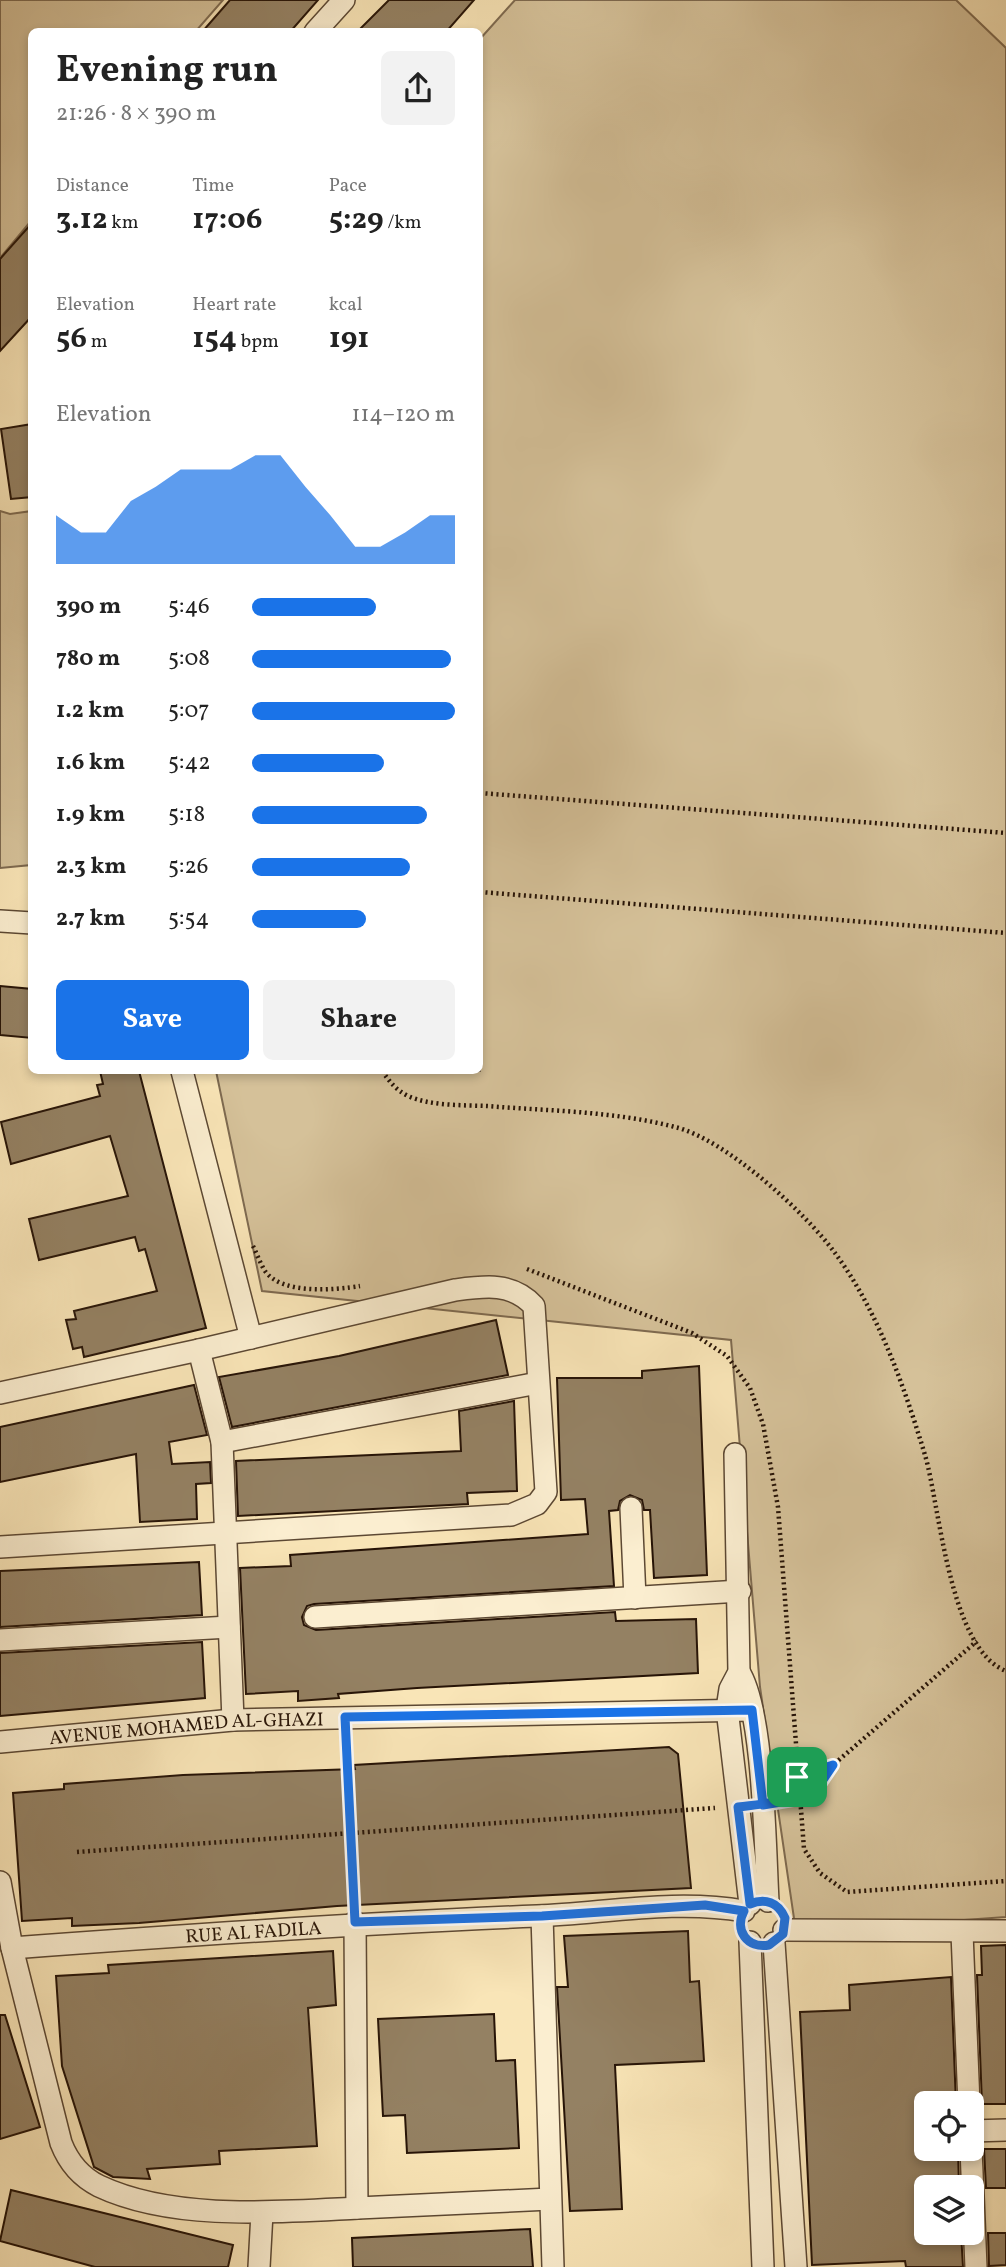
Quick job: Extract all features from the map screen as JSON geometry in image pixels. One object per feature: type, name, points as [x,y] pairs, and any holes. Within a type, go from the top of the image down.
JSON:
[{"type":"street","points":[[319,28],[344,0]]},
{"type":"street","points":[[0,921],[28,923]]},
{"type":"street","points":[[183,1074],[251,1338]]},
{"type":"street","points":[[0,1393],[200,1350],[455,1290],[483,1286],[513,1289],[534,1306],[546,1492],[542,1500],[527,1510],[512,1515],[0,1546]]},
{"type":"street","points":[[200,1350],[222,1442],[233,1720]]},
{"type":"street","points":[[222,1442],[538,1383]]},
{"type":"street","points":[[735,1454],[740,1591],[739,1672],[730,1689],[727,1709],[738,1807],[754,1905]]},
{"type":"street","points":[[631,1508],[635,1598]]},
{"type":"street","points":[[315,1617],[740,1591]]},
{"type":"street","points":[[0,1640],[229,1627]]},
{"type":"street","points":[[739,1672],[750,1688],[763,1805],[754,1905],[740,1924],[750,1942],[763,2267]]},
{"type":"street","name":"AVENUE MOHAMED AL-GHAZI","points":[[0,1742],[233,1720],[752,1710]]},
{"type":"street","points":[[0,1882],[12,1948],[61,2143],[79,2172],[98,2185],[131,2196],[204,2209],[261,2213],[550,2199]]},
{"type":"street","points":[[754,1905],[782,1912],[779,1937],[796,2267]]},
{"type":"street","name":"RUE AL FADILA","points":[[12,1948],[355,1922],[754,1905]]},
{"type":"street","points":[[542,1916],[553,2267]]},
{"type":"street","points":[[355,1922],[357,2208]]},
{"type":"street","points":[[750,1942],[759,1946],[779,1937],[1006,1931]]},
{"type":"street","points":[[962,1933],[968,2091]]},
{"type":"street","points":[[984,2131],[1006,2130]]},
{"type":"street","points":[[972,2161],[976,2267]]},
{"type":"street","points":[[259,2267],[261,2213]]},
{"type":"path","points":[[483,793],[1006,833]]},
{"type":"path","points":[[483,892],[1006,933]]},
{"type":"path","points":[[384,1074],[394,1087],[410,1097],[445,1103],[613,1116],[677,1127],[718,1143],[777,1192],[835,1252],[877,1322],[925,1456],[954,1598],[977,1641],[997,1667],[1006,1671]]},
{"type":"path","points":[[249,1232],[267,1273],[294,1286],[326,1291],[367,1284]]},
{"type":"path","points":[[523,1267],[692,1333],[726,1356],[750,1388],[763,1424],[778,1507],[804,1849],[820,1873],[847,1892],[1006,1881]]},
{"type":"path","points":[[763,1805],[810,1799],[833,1765],[977,1641]]},
{"type":"path","points":[[345,1717],[355,1922]]},
{"type":"path","points":[[797,1777],[833,1765]]},
{"type":"path","points":[[77,1852],[738,1807]]},
{"type":"shaded area","points":[[0,0],[223,0],[199,28],[28,28],[28,225],[0,258]]},
{"type":"shaded area","points":[[515,0],[956,0],[1006,48],[1006,1917],[796,1932],[760,1687],[731,1340],[262,1291],[217,1074],[483,1074],[483,36]]},
{"type":"shaded area","points":[[0,511],[10,514],[28,512],[28,865],[0,868]]},
{"type":"building","points":[[230,0],[318,0],[294,28],[206,28]]},
{"type":"building","points":[[389,0],[474,0],[450,28],[361,28]]},
{"type":"building","points":[[28,228],[28,320],[0,351],[0,259]]},
{"type":"building","points":[[28,425],[28,497],[11,499],[1,429]]},
{"type":"building","points":[[0,986],[28,989],[28,1038],[0,1035]]},
{"type":"building","points":[[101,1074],[140,1074],[206,1328],[84,1357],[82,1347],[73,1349],[66,1320],[76,1319],[74,1311],[157,1291],[145,1249],[139,1251],[135,1237],[39,1260],[29,1219],[128,1196],[110,1136],[11,1164],[1,1122],[100,1096],[97,1085],[103,1084]]},
{"type":"building","points":[[496,1320],[508,1375],[232,1427],[219,1377],[339,1356]]},
{"type":"building","points":[[699,1366],[707,1575],[654,1578],[650,1510],[644,1510],[642,1500],[630,1495],[620,1501],[618,1510],[609,1511],[614,1586],[314,1604],[307,1606],[302,1617],[304,1625],[316,1630],[615,1612],[616,1621],[696,1619],[698,1673],[417,1688],[338,1694],[339,1698],[298,1701],[298,1691],[246,1694],[240,1568],[291,1566],[290,1555],[588,1534],[585,1499],[561,1500],[557,1378],[642,1378],[642,1371]]},
{"type":"building","points":[[194,1385],[207,1435],[169,1442],[172,1464],[210,1462],[211,1483],[196,1484],[197,1519],[140,1522],[136,1454],[0,1482],[0,1427]]},
{"type":"building","points":[[514,1401],[517,1491],[467,1493],[468,1504],[238,1516],[236,1461],[461,1451],[459,1411]]},
{"type":"building","points":[[199,1562],[202,1615],[0,1627],[0,1571]]},
{"type":"building","points":[[202,1642],[205,1698],[0,1716],[0,1653]]},
{"type":"building","points":[[669,1747],[678,1754],[691,1888],[337,1906],[139,1923],[72,1926],[72,1918],[22,1921],[13,1793],[64,1789],[64,1784],[183,1775],[355,1769],[354,1765]]},
{"type":"building","points":[[688,1931],[690,1982],[699,1981],[704,2061],[615,2065],[622,2209],[570,2211],[557,1987],[568,1987],[564,1936]]},
{"type":"building","points":[[1006,1945],[1006,2104],[984,2104],[984,2091],[981,2091],[977,1975],[982,1975],[981,1946]]},
{"type":"building","points":[[333,1951],[336,2005],[308,2008],[317,2146],[219,2151],[220,2164],[147,2169],[150,2179],[113,2177],[94,2167],[62,2066],[56,1976],[109,1973],[108,1965]]},
{"type":"building","points":[[951,1977],[955,2091],[914,2091],[914,2161],[958,2161],[959,2175],[914,2175],[914,2245],[962,2245],[963,2267],[906,2267],[905,2261],[812,2265],[800,2012],[850,2010],[849,1985]]},
{"type":"building","points":[[494,2014],[496,2061],[515,2060],[519,2148],[407,2153],[405,2115],[383,2116],[378,2019]]},
{"type":"building","points":[[0,2015],[5,2015],[40,2127],[0,2139]]},
{"type":"building","points":[[984,2149],[1006,2149],[1006,2188],[986,2188]]},
{"type":"building","points":[[11,2190],[233,2245],[228,2267],[95,2267],[0,2241]]},
{"type":"building","points":[[530,2229],[533,2267],[353,2267],[352,2238]]},
{"type":"building","points":[[988,2233],[1006,2233],[1006,2265],[989,2266]]},
{"type":"route","points":[[797,1777],[799,1799],[763,1805],[752,1710],[345,1717],[355,1922],[542,1916],[705,1905],[744,1911],[740,1924],[744,1938],[754,1945],[774,1944],[783,1934],[785,1918],[774,1903],[763,1901],[750,1904],[738,1807],[763,1805],[799,1799],[810,1799],[833,1765],[797,1777]]}]
